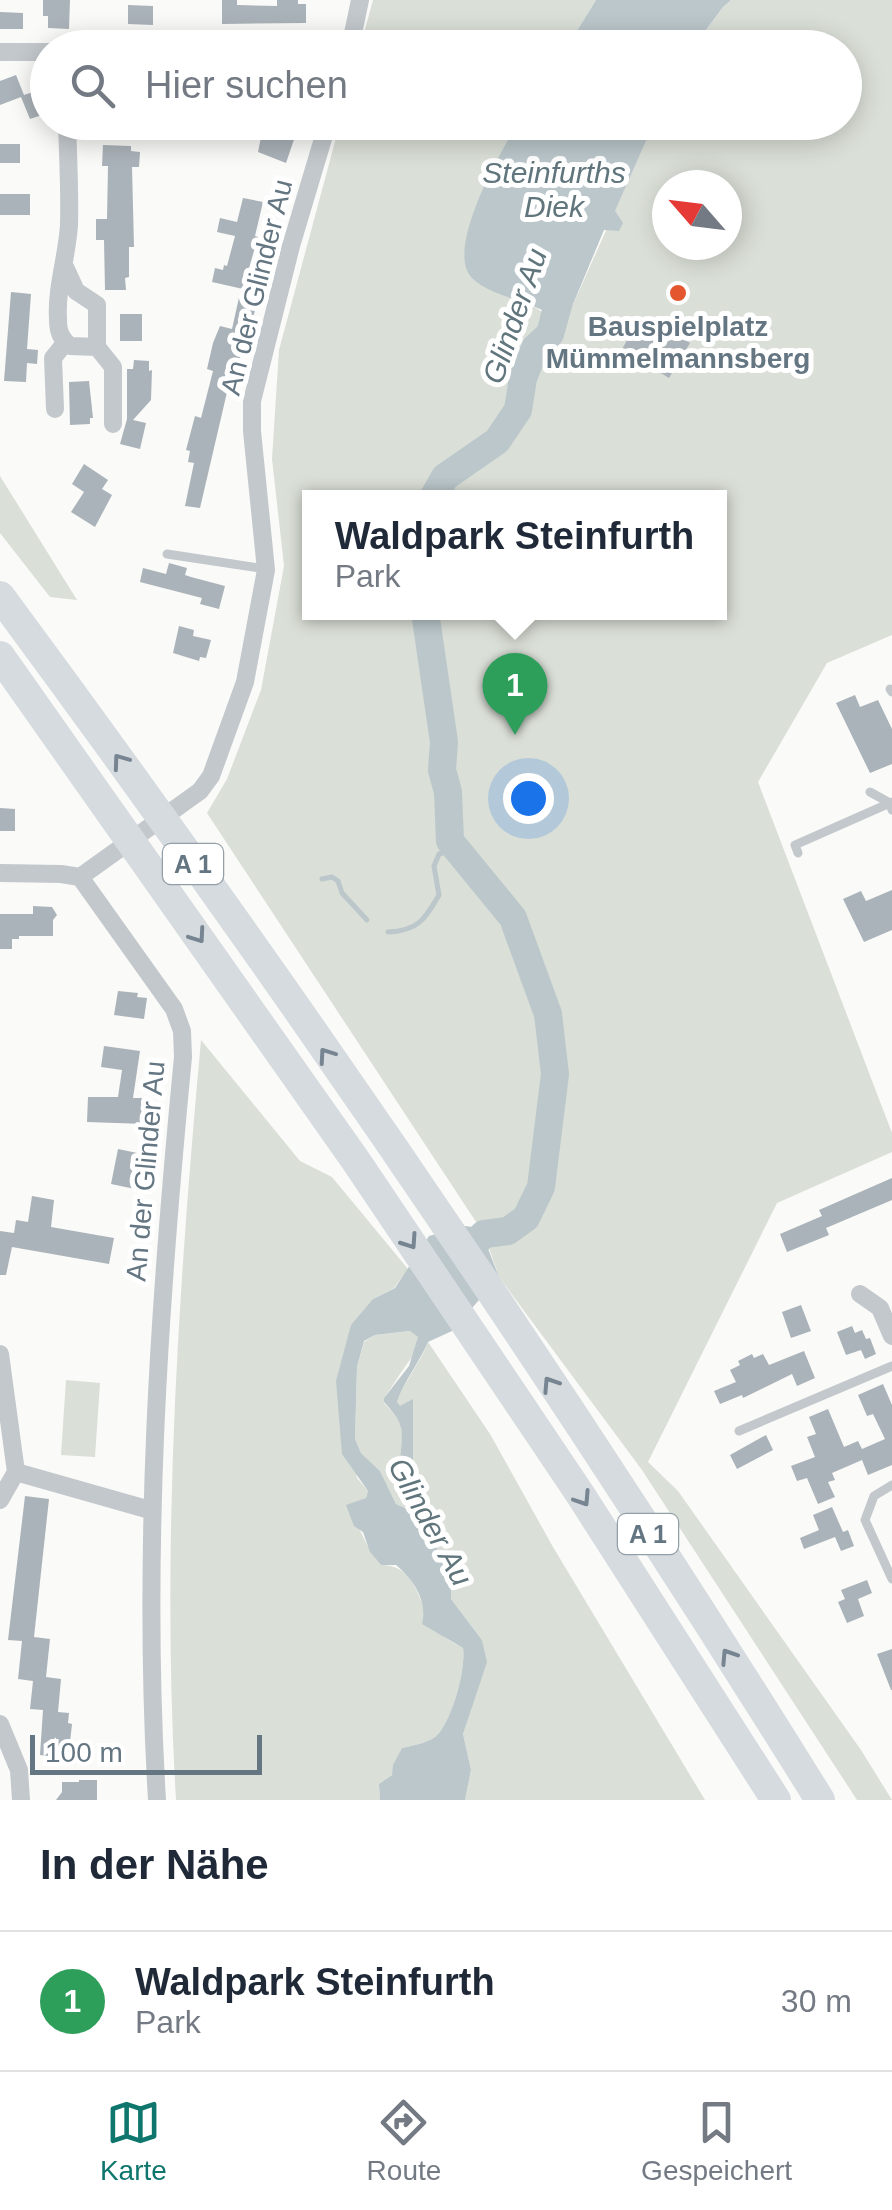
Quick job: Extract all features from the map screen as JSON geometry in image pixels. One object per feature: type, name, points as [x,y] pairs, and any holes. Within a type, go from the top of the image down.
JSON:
[{"type":"highway","name":"A 1","points":[[0,596],[208,884],[515,1330],[820,1800]]},
{"type":"highway","name":"A 1","points":[[0,656],[356,1161],[490,1359],[776,1800]]},
{"type":"street","points":[[354,30],[360,0]]},
{"type":"street","points":[[0,52],[30,52]]},
{"type":"street","points":[[67,140],[69,224],[58,293],[58,323],[65,343],[97,347]]},
{"type":"street","name":"An der Glinder Au","points":[[157,1800],[150,1510],[182,1032],[174,1009],[87,871],[200,791],[210,776],[245,682],[266,569],[252,400],[290,246],[322,140]]},
{"type":"street","points":[[65,267],[76,291],[97,305],[97,347],[114,367],[113,424]]},
{"type":"street","points":[[55,409],[54,358],[65,343]]},
{"type":"street","points":[[0,873],[87,871]]},
{"type":"street","points":[[860,1294],[880,1308],[892,1336]]},
{"type":"street","points":[[0,1354],[16,1472],[0,1500]]},
{"type":"street","points":[[16,1472],[150,1510]]},
{"type":"street","points":[[0,1724],[19,1770],[20,1800]]},
{"type":"lane","points":[[167,554],[266,569]]},
{"type":"lane","points":[[870,792],[891,805]]},
{"type":"lane","points":[[798,853],[795,845],[891,805]]},
{"type":"lane","points":[[740,1431],[892,1366]]},
{"type":"lane","points":[[892,1485],[874,1496],[865,1520],[892,1579]]},
{"type":"shaded area","points":[[373,0],[596,0],[577,30],[365,30]]},
{"type":"shaded area","points":[[731,0],[892,0],[892,635],[827,663],[758,782],[892,1133],[892,1152],[777,1203],[648,1462],[678,1491],[892,1800],[857,1800],[642,1470],[499,1277],[484,1234],[207,813],[227,779],[261,690],[284,566],[272,459],[279,350],[335,140],[510,140],[474,211],[492,290],[531,305],[559,322],[571,309],[646,140],[862,140],[862,30],[706,30]]},
{"type":"shaded area","points":[[0,476],[77,600],[50,597],[0,533]]},
{"type":"shaded area","points":[[201,1040],[300,1161],[332,1177],[408,1269],[394,1288],[373,1299],[340,1367],[357,1478],[368,1491],[366,1498],[347,1506],[381,1565],[403,1571],[436,1629],[463,1648],[463,1657],[457,1692],[444,1726],[432,1739],[402,1748],[392,1775],[379,1784],[380,1800],[176,1800],[170,1610],[174,1420]]},
{"type":"shaded area","points":[[411,1331],[428,1342],[384,1398],[402,1430],[400,1466],[411,1501],[405,1508],[396,1504],[380,1471],[361,1453],[355,1439],[357,1367],[364,1342],[375,1335]]},
{"type":"shaded area","points":[[428,1342],[490,1434],[705,1800],[465,1800],[471,1770],[463,1734],[486,1661],[482,1640],[451,1599],[451,1578],[413,1484],[413,1400],[399,1407],[397,1402]]},
{"type":"shaded area","points":[[66,1380],[100,1383],[95,1457],[61,1455]]},
{"type":"water","points":[[596,0],[731,0],[706,30],[577,30]]},
{"type":"water","name":"Steinfurths Diek","points":[[508,140],[646,140],[615,211],[623,223],[619,231],[604,230],[571,309],[557,326],[540,317],[542,310],[479,284],[465,264],[470,224]]},
{"type":"water","points":[[465,1226],[480,1228],[499,1277],[452,1331],[428,1342],[397,1402],[400,1406],[413,1399],[413,1484],[451,1578],[451,1599],[482,1640],[487,1662],[463,1734],[471,1770],[465,1800],[380,1800],[379,1784],[392,1775],[402,1748],[432,1739],[444,1725],[460,1680],[463,1648],[422,1624],[423,1607],[413,1584],[396,1565],[381,1565],[370,1552],[363,1532],[354,1526],[346,1505],[366,1498],[368,1491],[342,1454],[336,1381],[351,1325],[373,1299],[395,1288],[429,1236]],"holes":[[[410,1331],[418,1337],[409,1366],[384,1398],[401,1429],[400,1471],[411,1501],[405,1508],[396,1504],[380,1471],[361,1453],[355,1439],[357,1367],[364,1341],[375,1335]]]},
{"type":"building","points":[[43,0],[70,0],[69,29],[48,28]]},
{"type":"building","points":[[222,0],[237,0],[237,5],[277,6],[277,0],[298,0],[298,4],[306,4],[306,23],[222,24]]},
{"type":"building","points":[[128,5],[153,6],[153,25],[128,24]]},
{"type":"building","points":[[0,12],[23,13],[23,29],[0,29]]},
{"type":"building","points":[[16,75],[24,95],[30,93],[30,119],[21,97],[0,105],[0,81]]},
{"type":"building","points":[[260,140],[294,140],[286,163],[258,152]]},
{"type":"building","points":[[0,144],[20,144],[20,163],[0,163]]},
{"type":"building","points":[[103,145],[131,146],[131,151],[140,152],[139,167],[132,167],[134,247],[129,247],[126,290],[105,290],[104,240],[96,240],[96,219],[107,219],[108,166],[102,166]]},
{"type":"building","points":[[0,194],[30,194],[30,215],[0,215]]},
{"type":"building","points":[[243,198],[263,202],[243,289],[212,282],[215,268],[223,270],[227,266],[235,236],[217,232],[220,218],[237,222]]},
{"type":"building","points":[[11,292],[31,294],[27,349],[38,350],[37,364],[27,363],[26,382],[4,381]]},
{"type":"building","points":[[240,293],[258,298],[250,330],[247,329],[236,376],[231,375],[200,508],[185,506],[194,463],[188,462],[190,451],[186,450],[195,416],[201,418],[213,371],[207,369],[213,343],[220,326],[232,329]]},
{"type":"building","points":[[120,314],[142,314],[142,341],[120,341]]},
{"type":"building","points":[[636,325],[667,343],[673,333],[690,343],[669,378],[622,349]]},
{"type":"building","points":[[134,360],[149,361],[149,371],[152,370],[151,400],[133,420],[146,423],[140,449],[120,444],[127,419],[127,369],[133,369]]},
{"type":"building","points":[[89,381],[93,418],[90,424],[70,425],[69,382]]},
{"type":"building","points":[[84,464],[108,480],[102,489],[112,495],[95,527],[71,512],[84,492],[72,484]]},
{"type":"building","points":[[169,563],[187,568],[185,575],[225,586],[219,609],[200,604],[202,598],[140,582],[143,568],[166,574]]},
{"type":"building","points":[[179,626],[194,630],[193,636],[211,640],[206,658],[200,657],[199,661],[173,653]]},
{"type":"building","points":[[855,695],[860,707],[878,700],[892,729],[892,764],[870,773],[836,703]]},
{"type":"building","points":[[0,808],[15,809],[15,831],[0,831]]},
{"type":"building","points":[[892,890],[892,930],[864,942],[843,899],[861,891],[866,901]]},
{"type":"building","points":[[33,906],[52,907],[57,915],[53,936],[19,936],[12,939],[12,949],[0,949],[0,914],[33,914]]},
{"type":"building","points":[[118,991],[147,998],[144,1019],[114,1015]]},
{"type":"building","points":[[104,1046],[140,1051],[133,1098],[146,1098],[145,1124],[87,1122],[88,1097],[118,1097],[122,1070],[101,1067]]},
{"type":"building","points":[[118,1149],[142,1154],[135,1189],[111,1184]]},
{"type":"building","points":[[892,1178],[892,1200],[826,1228],[829,1235],[787,1252],[780,1234],[822,1216],[819,1210]]},
{"type":"building","points":[[32,1196],[54,1200],[51,1227],[114,1238],[109,1264],[12,1247],[6,1275],[0,1275],[0,1231],[14,1233],[16,1220],[28,1222]]},
{"type":"building","points":[[801,1305],[811,1331],[791,1338],[782,1312]]},
{"type":"building","points":[[852,1326],[855,1333],[862,1330],[866,1339],[870,1338],[876,1354],[865,1359],[861,1350],[846,1355],[837,1332]]},
{"type":"building","points":[[804,1351],[815,1378],[797,1386],[792,1374],[743,1398],[742,1395],[720,1404],[714,1391],[736,1382],[730,1370],[740,1365],[738,1361],[763,1354],[769,1365]]},
{"type":"building","points":[[883,1384],[892,1405],[892,1465],[868,1475],[862,1460],[832,1473],[835,1480],[828,1482],[835,1497],[818,1504],[807,1478],[797,1481],[791,1466],[815,1457],[807,1437],[816,1434],[809,1417],[828,1409],[844,1447],[858,1441],[862,1449],[885,1439],[873,1414],[867,1416],[858,1395]]},
{"type":"building","points":[[766,1435],[773,1450],[737,1469],[730,1455]]},
{"type":"building","points":[[25,1496],[49,1499],[34,1637],[50,1639],[46,1677],[61,1679],[58,1712],[69,1713],[68,1723],[72,1724],[65,1758],[40,1755],[43,1710],[30,1709],[33,1681],[18,1679],[22,1641],[8,1640]]},
{"type":"building","points":[[832,1507],[854,1546],[841,1551],[835,1537],[804,1549],[800,1538],[819,1530],[813,1515]]},
{"type":"building","points":[[867,1580],[872,1593],[858,1599],[864,1616],[847,1623],[838,1602],[845,1599],[841,1590]]},
{"type":"building","points":[[892,1649],[892,1690],[891,1690],[877,1654]]},
{"type":"building","points":[[97,1780],[97,1800],[56,1800],[62,1792],[62,1782]]},
{"type":"waterway","name":"Glinder Au","points":[[438,490],[445,477],[497,441],[518,410],[523,378],[535,348],[550,334],[563,287]]},
{"type":"waterway","name":"Glinder Au","points":[[426,620],[444,742],[442,770],[448,792],[450,841],[513,918],[548,1014],[555,1074],[541,1187],[526,1218],[508,1231],[484,1234],[459,1259]]},
{"type":"waterway","points":[[388,932],[407,929],[425,917],[439,895],[434,866],[439,854],[459,853]]},
{"type":"waterway","points":[[322,879],[332,877],[338,881],[342,893],[367,920]]},
{"type":"place","name":"Bauspielplatz Mümmelmannsberg","points":[[678,293]]},
{"type":"place","name":"Waldpark Steinfurth","points":[[515,735]]}]
